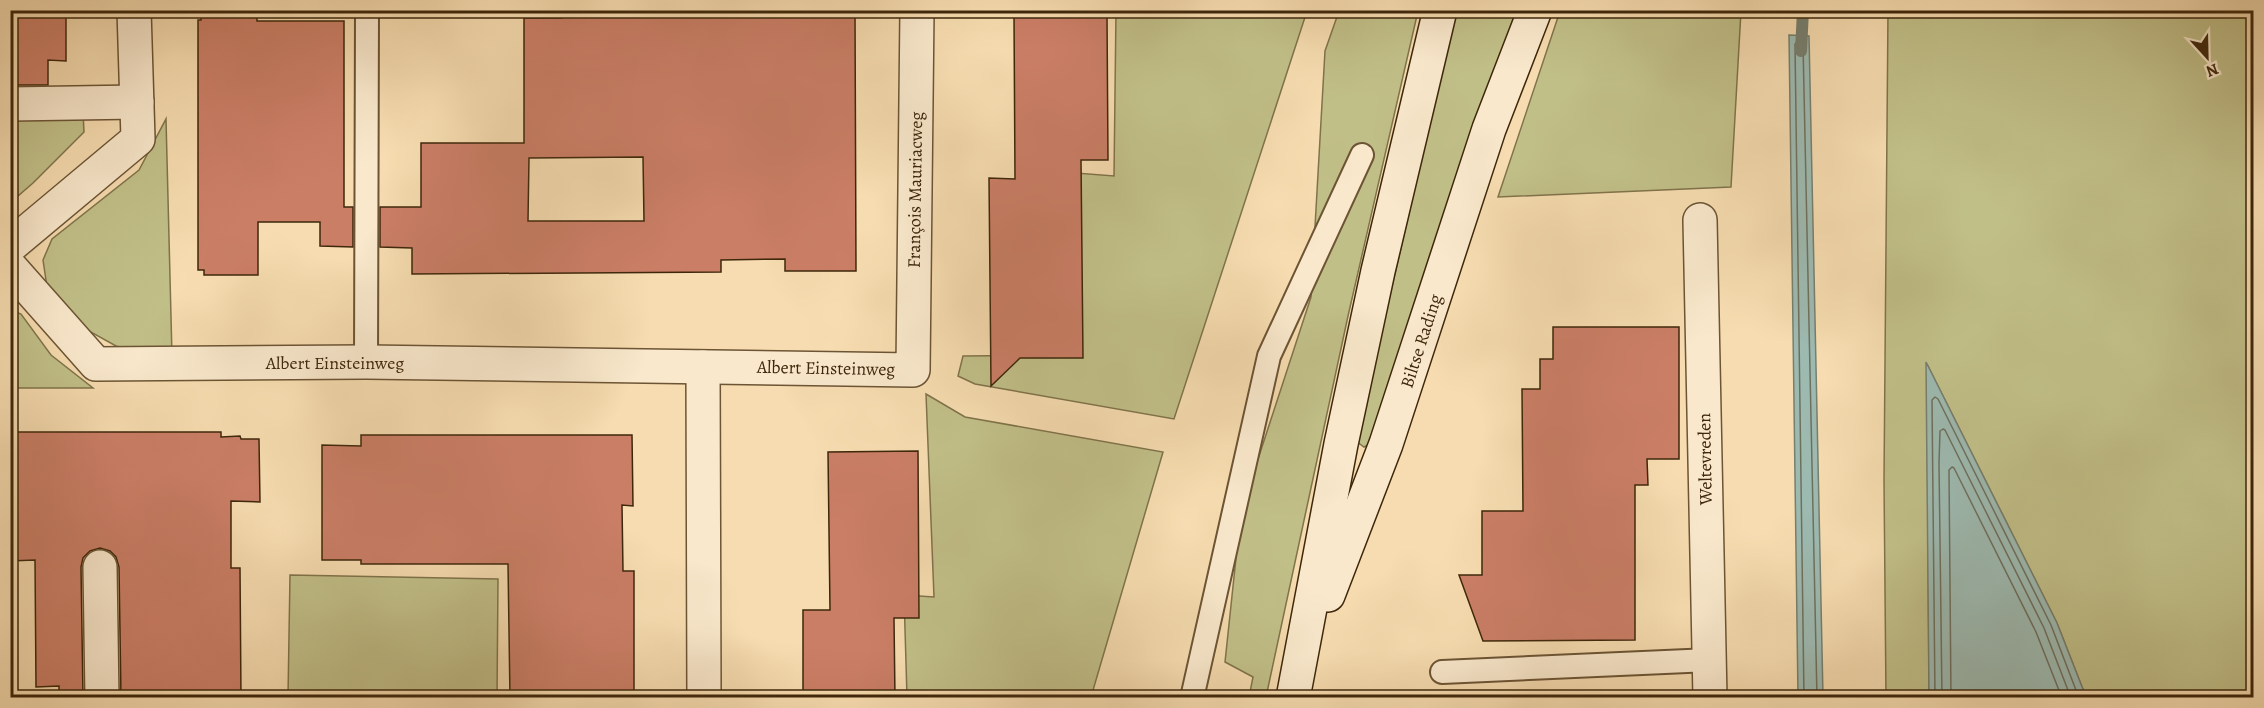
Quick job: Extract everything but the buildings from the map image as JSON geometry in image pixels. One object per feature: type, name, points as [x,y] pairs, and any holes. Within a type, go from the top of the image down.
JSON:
[{"type":"street","points":[[10,246],[138,139],[134,10]]},
{"type":"street","name":"François Mauriacweg","points":[[913,370],[917,10]]},
{"type":"street","name":"Biltse Rading","points":[[1296,684],[1341,444],[1378,271],[1440,10]]},
{"type":"street","name":"Biltse Rading","points":[[1296,684],[1386,444],[1489,129],[1535,10]]},
{"type":"street","points":[[10,104],[137,102]]},
{"type":"street","name":"Weltevreden","points":[[1700,220],[1710,698]]},
{"type":"street","name":"Albert Einsteinweg","points":[[10,267],[96,364],[366,362],[913,370]]},
{"type":"street","points":[[703,367],[704,698]]},
{"type":"street","points":[[100,567],[102,698]]},
{"type":"lane","points":[[366,362],[367,10]]},
{"type":"lane","points":[[1192,698],[1269,356],[1362,154]]},
{"type":"lane","points":[[1442,672],[1710,660]]},
{"type":"shaded area","points":[[1116,11],[1307,11],[1174,419],[975,384],[958,376],[963,356],[1075,355],[1076,173],[1114,176]]},
{"type":"shaded area","points":[[1339,11],[1418,11],[1348,316],[1266,697],[1249,697],[1253,677],[1225,662],[1241,511],[1311,297],[1325,51]]},
{"type":"shaded area","points":[[1456,11],[1516,11],[1445,211],[1370,444],[1364,447],[1356,441]]},
{"type":"shaded area","points":[[1560,11],[1741,11],[1731,187],[1498,197]]},
{"type":"shaded area","points":[[1888,11],[2253,11],[2253,697],[2086,697],[2057,623],[1927,364],[1929,697],[1886,698],[1884,480]]},
{"type":"shaded area","points":[[83,112],[84,132],[11,202],[11,113]]},
{"type":"shaded area","points":[[166,119],[172,356],[148,355],[116,346],[87,330],[47,287],[43,260],[52,239],[139,170]]},
{"type":"shaded area","points":[[11,310],[21,314],[51,355],[93,388],[11,388]]},
{"type":"shaded area","points":[[926,394],[965,417],[1163,452],[1091,697],[907,697],[904,595],[934,597]]},
{"type":"shaded area","points":[[290,575],[498,579],[497,697],[288,697]]},
{"type":"water","points":[[1789,35],[1809,36],[1823,697],[1798,697]]},
{"type":"water","points":[[1926,362],[2057,623],[2086,697],[1929,697]]},
{"type":"waterway","points":[[1801,51],[1803,10]]}]
